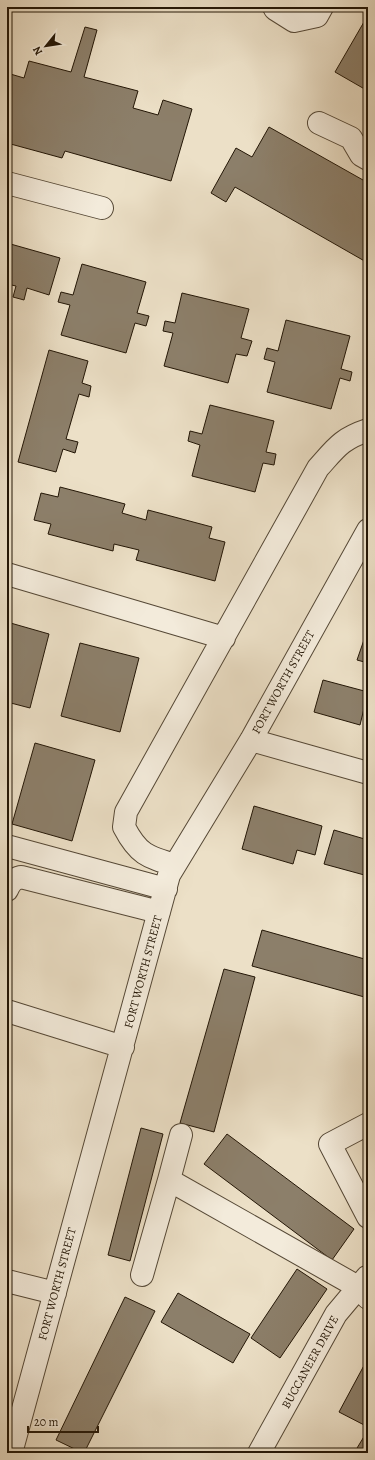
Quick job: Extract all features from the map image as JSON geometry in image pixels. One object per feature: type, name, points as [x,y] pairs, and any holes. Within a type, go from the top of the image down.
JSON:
[{"type":"street","points":[[274,7],[294,21],[317,16],[322,7]]},
{"type":"street","points":[[319,123],[359,137],[361,155],[368,159]]},
{"type":"street","points":[[7,183],[102,208]]},
{"type":"street","points":[[175,866],[150,857],[137,847],[124,826],[126,812],[318,468],[338,444],[352,435],[368,430]]},
{"type":"street","name":"FORT WORTH STREET","points":[[11,1453],[169,875],[251,740],[368,530]]},
{"type":"street","points":[[7,574],[224,638]]},
{"type":"street","points":[[251,740],[368,773]]},
{"type":"street","points":[[7,846],[166,889]]},
{"type":"street","points":[[10,883],[21,878],[159,912]]},
{"type":"street","points":[[7,1011],[122,1047]]},
{"type":"street","points":[[368,1124],[330,1144],[368,1217]]},
{"type":"street","points":[[142,1275],[182,1135]]},
{"type":"street","points":[[169,1180],[365,1287]]},
{"type":"street","points":[[7,1281],[55,1293]]},
{"type":"street","name":"BUCCANEER DRIVE","points":[[259,1453],[336,1314],[365,1287]]},
{"type":"building","points":[[368,15],[368,91],[335,72]]},
{"type":"building","points":[[85,27],[97,30],[84,77],[138,91],[133,108],[158,115],[163,100],[192,109],[171,181],[65,151],[62,158],[7,143],[7,73],[24,78],[29,61],[71,72]]},
{"type":"building","points":[[269,127],[363,180],[368,171],[368,263],[235,187],[226,202],[211,193],[236,148],[252,157]]},
{"type":"building","points":[[7,243],[60,258],[49,295],[27,288],[24,300],[13,297],[16,286],[7,284]]},
{"type":"building","points":[[82,264],[146,282],[137,313],[149,316],[146,326],[135,323],[126,353],[61,335],[70,305],[58,302],[61,292],[73,295]]},
{"type":"building","points":[[182,293],[249,309],[241,338],[252,341],[247,356],[236,354],[228,383],[164,366],[173,333],[163,331],[165,321],[175,323]]},
{"type":"building","points":[[286,320],[350,336],[341,369],[352,372],[350,381],[340,378],[331,409],[267,392],[275,362],[264,359],[267,348],[278,351]]},
{"type":"building","points":[[49,350],[88,361],[82,383],[91,386],[89,397],[79,394],[66,439],[78,442],[75,453],[63,449],[56,472],[18,462]]},
{"type":"building","points":[[210,405],[274,421],[266,452],[276,454],[274,465],[263,463],[255,492],[192,476],[200,445],[188,441],[190,431],[202,434]]},
{"type":"building","points":[[60,487],[125,504],[122,513],[146,520],[148,510],[212,527],[209,538],[225,542],[215,581],[136,560],[139,550],[114,544],[113,551],[48,534],[51,524],[34,520],[41,493],[58,497]]},
{"type":"building","points":[[7,622],[49,634],[30,708],[7,702]]},
{"type":"building","points":[[366,634],[368,635],[368,663],[357,660]]},
{"type":"building","points":[[80,643],[139,658],[120,732],[61,716]]},
{"type":"building","points":[[323,680],[368,692],[360,725],[314,712]]},
{"type":"building","points":[[35,743],[95,760],[72,841],[12,824]]},
{"type":"building","points":[[254,806],[322,826],[315,855],[297,850],[293,864],[242,849]]},
{"type":"building","points":[[334,830],[368,840],[368,876],[324,864]]},
{"type":"building","points":[[262,930],[368,960],[368,998],[252,966]]},
{"type":"building","points":[[224,969],[255,977],[214,1132],[180,1123]]},
{"type":"building","points":[[141,1128],[163,1134],[130,1261],[108,1255]]},
{"type":"building","points":[[227,1134],[354,1229],[332,1260],[204,1164]]},
{"type":"building","points":[[297,1269],[327,1289],[280,1358],[251,1338]]},
{"type":"building","points":[[178,1293],[250,1334],[233,1363],[161,1322]]},
{"type":"building","points":[[125,1297],[155,1311],[83,1453],[56,1440]]},
{"type":"building","points":[[368,1358],[368,1427],[339,1412]]},
{"type":"building","points":[[368,1430],[368,1453],[354,1453]]}]
